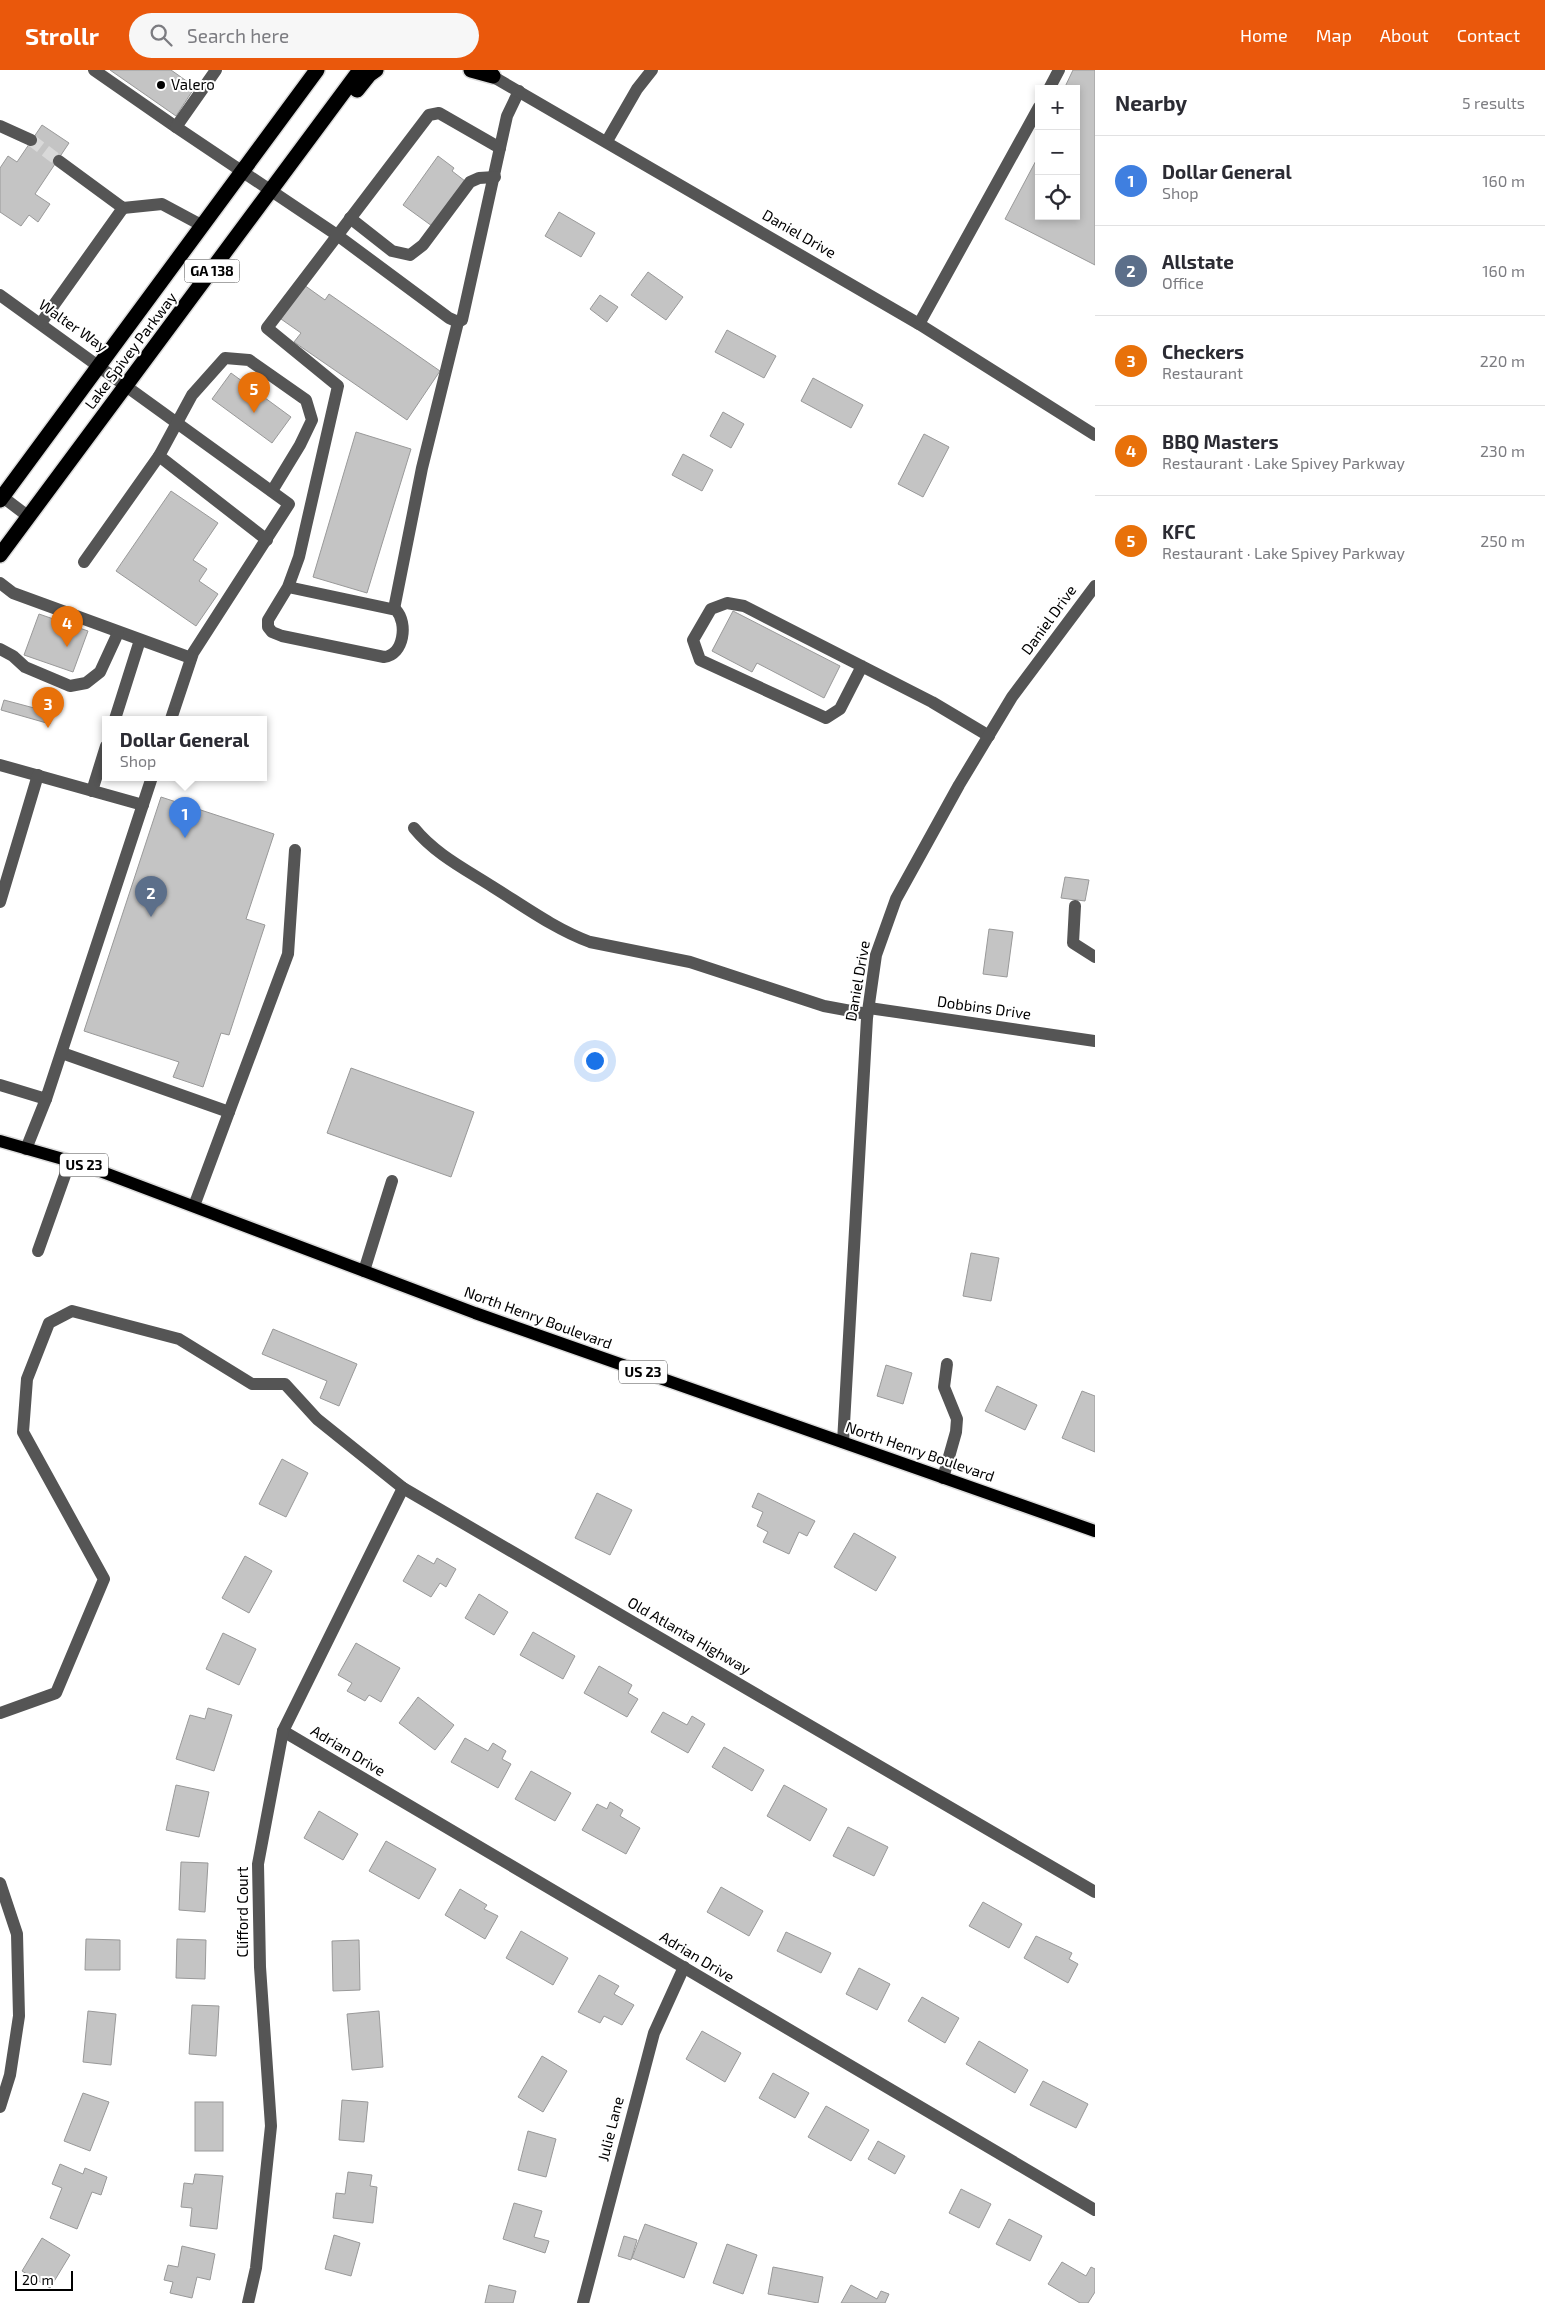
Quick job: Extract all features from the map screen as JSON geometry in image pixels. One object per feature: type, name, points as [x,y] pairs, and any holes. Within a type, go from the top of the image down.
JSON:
[{"type":"highway","name":"Lake Spivey Parkway","points":[[1,497],[318,70]]},
{"type":"highway","name":"Lake Spivey Parkway","points":[[0,555],[360,70]]},
{"type":"highway","points":[[298,156],[334,121],[368,75],[376,70]]},
{"type":"highway","points":[[471,70],[488,72]]},
{"type":"main road","name":"North Henry Boulevard","points":[[0,1142],[70,1161],[475,1313],[1095,1531]]},
{"type":"street","points":[[94,70],[271,192],[337,235],[449,318],[458,322]]},
{"type":"street","points":[[176,127],[216,70]]},
{"type":"street","points":[[607,141],[637,89],[652,70]]},
{"type":"street","points":[[1051,85],[1059,70]]},
{"type":"street","name":"Daniel Drive","points":[[488,72],[919,324],[1095,435]]},
{"type":"street","points":[[394,609],[422,468],[458,322],[462,320],[507,116],[519,91]]},
{"type":"street","points":[[288,587],[394,609],[401,616],[403,624],[400,645],[390,656],[384,657],[282,636],[268,628],[268,620],[288,587],[299,557],[338,386],[266,328],[429,115],[439,113],[500,148]]},
{"type":"street","points":[[919,324],[1035,114]]},
{"type":"street","points":[[0,126],[31,140]]},
{"type":"street","points":[[58,160],[123,208],[162,204],[203,226]]},
{"type":"street","points":[[350,218],[392,251],[410,255],[424,245],[470,182],[479,178],[495,177]]},
{"type":"street","points":[[41,323],[123,208]]},
{"type":"street","name":"Walter Way","points":[[0,295],[290,504],[267,540]]},
{"type":"street","points":[[84,562],[159,456],[192,395],[225,358],[249,360],[306,400],[312,420],[300,445],[272,491]]},
{"type":"street","points":[[159,456],[267,540],[191,658],[172,716]]},
{"type":"street","points":[[1,497],[29,517]]},
{"type":"street","points":[[0,583],[13,593],[118,633],[191,658]]},
{"type":"street","name":"Daniel Drive","points":[[843,1442],[868,1011],[876,955],[896,899],[989,736],[1012,698],[1095,586]]},
{"type":"street","points":[[862,666],[840,709],[826,718],[700,660],[693,640],[710,609],[727,603],[744,606],[862,666],[932,702],[989,736]]},
{"type":"street","points":[[0,649],[13,656],[25,667],[70,686],[78,685],[86,683],[100,672],[118,633]]},
{"type":"street","points":[[116,716],[140,640]]},
{"type":"street","points":[[92,790],[102,759]]},
{"type":"street","points":[[0,765],[143,805]]},
{"type":"street","points":[[1,897],[38,775]]},
{"type":"street","points":[[26,1149],[62,1053],[151,781]]},
{"type":"street","name":"Dobbins Drive","points":[[414,828],[436,851],[551,924],[590,942],[690,962],[824,1006],[1095,1040]]},
{"type":"street","points":[[194,1206],[288,954],[295,850]]},
{"type":"street","points":[[1076,906],[1073,943],[1095,957]]},
{"type":"street","points":[[62,1053],[230,1112]]},
{"type":"street","points":[[0,1085],[46,1099]]},
{"type":"street","points":[[38,1251],[70,1161]]},
{"type":"street","points":[[364,1271],[392,1181]]},
{"type":"street","name":"Old Atlanta Highway","points":[[0,1713],[56,1692],[104,1579],[23,1432],[27,1379],[49,1323],[72,1311],[179,1338],[252,1384],[285,1384],[317,1419],[403,1488],[1095,1892]]},
{"type":"street","points":[[943,1478],[956,1432],[957,1419],[944,1387],[947,1364]]},
{"type":"street","name":"Clifford Court","points":[[248,2303],[256,2268],[271,2126],[260,1967],[258,1864],[283,1731],[403,1488]]},
{"type":"street","name":"Adrian Drive","points":[[283,1731],[1095,2210]]},
{"type":"street","points":[[0,1883],[18,1934],[19,2016],[5,2073],[0,2106]]},
{"type":"street","name":"Julie Lane","points":[[583,2303],[654,2033],[684,1968]]},
{"type":"building","points":[[110,70],[171,70],[195,87],[176,116]]},
{"type":"building","points":[[1073,70],[1095,70],[1095,265],[1005,219],[1035,163],[1035,220],[1080,220],[1080,85],[1066,85]]},
{"type":"building","points":[[42,125],[69,143],[35,194],[50,204],[38,222],[29,215],[21,226],[0,212],[0,168],[8,156],[17,162]]},
{"type":"building","points":[[438,156],[454,168],[452,171],[465,181],[432,226],[403,205]]},
{"type":"building","points":[[559,212],[595,233],[581,257],[545,236]]},
{"type":"building","points":[[648,272],[683,297],[666,320],[631,295]]},
{"type":"building","points":[[304,285],[325,300],[329,294],[440,371],[407,420],[294,342],[301,333],[281,319]]},
{"type":"building","points":[[600,295],[618,307],[607,322],[590,309]]},
{"type":"building","points":[[727,330],[776,356],[764,378],[715,352]]},
{"type":"building","points":[[231,373],[291,417],[272,443],[212,399]]},
{"type":"building","points":[[813,378],[863,405],[851,428],[801,401]]},
{"type":"building","points":[[723,412],[744,424],[731,448],[710,436]]},
{"type":"building","points":[[356,432],[411,449],[367,593],[313,577]]},
{"type":"building","points":[[924,434],[949,447],[923,497],[898,484]]},
{"type":"building","points":[[683,454],[713,470],[702,491],[672,475]]},
{"type":"building","points":[[171,491],[218,523],[193,560],[207,569],[199,581],[218,594],[196,626],[116,571]]},
{"type":"building","points":[[733,611],[840,666],[824,698],[757,663],[752,672],[712,651]]},
{"type":"building","points":[[39,614],[88,631],[73,672],[24,655]]},
{"type":"building","points":[[4,700],[53,713],[50,724],[1,710]]},
{"type":"building","points":[[161,797],[274,834],[246,919],[265,925],[229,1035],[221,1033],[203,1087],[173,1077],[179,1062],[84,1031]]},
{"type":"building","points":[[1065,877],[1089,880],[1085,901],[1061,898]]},
{"type":"building","points":[[989,929],[1013,932],[1007,977],[983,974]]},
{"type":"building","points":[[351,1068],[474,1112],[451,1177],[327,1133]]},
{"type":"building","points":[[971,1253],[999,1258],[991,1301],[963,1296]]},
{"type":"building","points":[[273,1329],[357,1364],[339,1406],[320,1398],[327,1381],[262,1354]]},
{"type":"building","points":[[886,1365],[912,1373],[903,1404],[877,1396]]},
{"type":"building","points":[[997,1386],[1037,1405],[1025,1430],[985,1411]]},
{"type":"building","points":[[1082,1391],[1095,1396],[1095,1452],[1062,1438]]},
{"type":"building","points":[[282,1459],[308,1473],[286,1517],[259,1504]]},
{"type":"building","points":[[597,1493],[632,1510],[610,1555],[575,1538]]},
{"type":"building","points":[[758,1493],[815,1521],[807,1536],[799,1532],[789,1554],[763,1542],[768,1532],[757,1526],[763,1512],[752,1507]]},
{"type":"building","points":[[854,1533],[896,1557],[876,1591],[834,1567]]},
{"type":"building","points":[[418,1555],[434,1564],[437,1558],[456,1569],[446,1587],[440,1583],[431,1597],[403,1581]]},
{"type":"building","points":[[245,1556],[272,1571],[249,1613],[222,1598]]},
{"type":"building","points":[[479,1594],[508,1612],[494,1635],[465,1618]]},
{"type":"building","points":[[533,1632],[575,1656],[563,1679],[520,1655]]},
{"type":"building","points":[[223,1633],[256,1649],[239,1685],[206,1669]]},
{"type":"building","points":[[356,1643],[400,1668],[381,1702],[369,1695],[365,1701],[347,1691],[352,1683],[338,1675]]},
{"type":"building","points":[[599,1666],[632,1685],[628,1693],[638,1699],[627,1717],[584,1693]]},
{"type":"building","points":[[418,1697],[454,1725],[435,1750],[399,1723]]},
{"type":"building","points":[[208,1708],[232,1715],[214,1771],[176,1759],[190,1715],[205,1719]]},
{"type":"building","points":[[663,1712],[687,1725],[692,1716],[705,1724],[688,1753],[651,1732]]},
{"type":"building","points":[[465,1738],[488,1751],[493,1743],[506,1751],[502,1759],[511,1764],[498,1788],[451,1762]]},
{"type":"building","points":[[724,1747],[764,1770],[752,1791],[712,1767]]},
{"type":"building","points":[[531,1771],[571,1793],[555,1821],[515,1799]]},
{"type":"building","points":[[176,1785],[209,1792],[199,1837],[166,1830]]},
{"type":"building","points":[[784,1785],[827,1809],[810,1841],[767,1816]]},
{"type":"building","points":[[610,1802],[623,1810],[620,1816],[640,1828],[626,1854],[582,1830],[597,1804],[607,1809]]},
{"type":"building","points":[[319,1811],[358,1834],[343,1860],[304,1838]]},
{"type":"building","points":[[848,1827],[888,1847],[874,1876],[833,1856]]},
{"type":"building","points":[[386,1841],[436,1869],[419,1899],[369,1871]]},
{"type":"building","points":[[181,1862],[208,1863],[205,1912],[179,1910]]},
{"type":"building","points":[[721,1887],[763,1911],[749,1936],[707,1912]]},
{"type":"building","points":[[460,1889],[487,1905],[484,1909],[498,1916],[485,1939],[445,1915]]},
{"type":"building","points":[[983,1902],[1022,1924],[1009,1948],[969,1926]]},
{"type":"building","points":[[521,1931],[568,1958],[553,1985],[506,1958]]},
{"type":"building","points":[[786,1932],[831,1953],[821,1973],[777,1951]]},
{"type":"building","points":[[1036,1936],[1072,1953],[1069,1959],[1078,1964],[1068,1983],[1024,1958]]},
{"type":"building","points":[[86,1939],[120,1940],[120,1970],[85,1970]]},
{"type":"building","points":[[177,1939],[206,1940],[205,1979],[176,1978]]},
{"type":"building","points":[[359,1940],[360,1990],[333,1991],[332,1941]]},
{"type":"building","points":[[859,1968],[890,1984],[877,2010],[846,1994]]},
{"type":"building","points":[[599,1975],[619,1986],[614,1994],[634,2005],[622,2025],[604,2016],[600,2023],[578,2012]]},
{"type":"building","points":[[922,1997],[959,2018],[945,2043],[908,2021]]},
{"type":"building","points":[[192,2005],[219,2006],[216,2056],[189,2054]]},
{"type":"building","points":[[88,2011],[116,2014],[111,2065],[83,2062]]},
{"type":"building","points":[[379,2011],[383,2067],[352,2070],[347,2014]]},
{"type":"building","points":[[702,2031],[741,2053],[725,2082],[686,2059]]},
{"type":"building","points":[[979,2041],[1028,2070],[1015,2093],[966,2064]]},
{"type":"building","points":[[542,2056],[567,2071],[543,2112],[518,2097]]},
{"type":"building","points":[[773,2073],[809,2093],[795,2118],[759,2098]]},
{"type":"building","points":[[1043,2081],[1088,2104],[1076,2128],[1030,2105]]},
{"type":"building","points":[[83,2093],[109,2102],[90,2151],[64,2141]]},
{"type":"building","points":[[342,2100],[368,2102],[364,2142],[339,2140]]},
{"type":"building","points":[[195,2102],[223,2102],[223,2151],[195,2151]]},
{"type":"building","points":[[826,2106],[869,2130],[851,2161],[808,2137]]},
{"type":"building","points":[[528,2131],[556,2139],[546,2177],[518,2170]]},
{"type":"building","points":[[878,2141],[905,2156],[895,2174],[868,2159]]},
{"type":"building","points":[[60,2164],[83,2174],[85,2168],[107,2177],[101,2195],[92,2192],[77,2229],[50,2218],[62,2188],[52,2184]]},
{"type":"building","points":[[348,2172],[372,2175],[370,2186],[377,2187],[373,2223],[333,2218],[336,2193],[345,2194]]},
{"type":"building","points":[[195,2174],[223,2176],[217,2229],[190,2226],[192,2208],[181,2207],[184,2183],[193,2184]]},
{"type":"building","points":[[961,2189],[991,2204],[979,2228],[949,2213]]},
{"type":"building","points":[[514,2203],[542,2211],[534,2237],[549,2241],[545,2253],[503,2239]]},
{"type":"building","points":[[1009,2219],[1042,2236],[1030,2261],[996,2244]]},
{"type":"building","points":[[645,2224],[697,2243],[684,2278],[632,2258]]},
{"type":"building","points":[[334,2235],[360,2243],[351,2276],[325,2269]]},
{"type":"building","points":[[624,2236],[637,2240],[631,2260],[618,2256]]},
{"type":"building","points":[[42,2238],[70,2255],[50,2288],[22,2271]]},
{"type":"building","points":[[727,2244],[757,2255],[743,2294],[713,2283]]},
{"type":"building","points":[[182,2246],[215,2254],[210,2280],[197,2277],[192,2298],[170,2293],[173,2282],[164,2280],[168,2265],[178,2267]]},
{"type":"building","points":[[1062,2262],[1086,2276],[1091,2267],[1095,2269],[1095,2292],[1088,2303],[1080,2303],[1048,2284]]},
{"type":"building","points":[[773,2267],[823,2277],[818,2303],[768,2294]]},
{"type":"building","points":[[489,2285],[516,2291],[513,2303],[485,2303]]},
{"type":"building","points":[[851,2285],[877,2299],[881,2291],[889,2294],[885,2303],[841,2303]]},
{"type":"tunnel","points":[[31,140],[59,161]]},
{"type":"place","name":"Valero","points":[[161,85]]},
{"type":"place","name":"KFC","points":[[254,413]]},
{"type":"place","name":"BBQ Masters","points":[[67,647]]},
{"type":"place","name":"Checkers","points":[[48,728]]},
{"type":"place","name":"Dollar General","points":[[185,838]]},
{"type":"place","name":"Allstate","points":[[151,917]]}]
